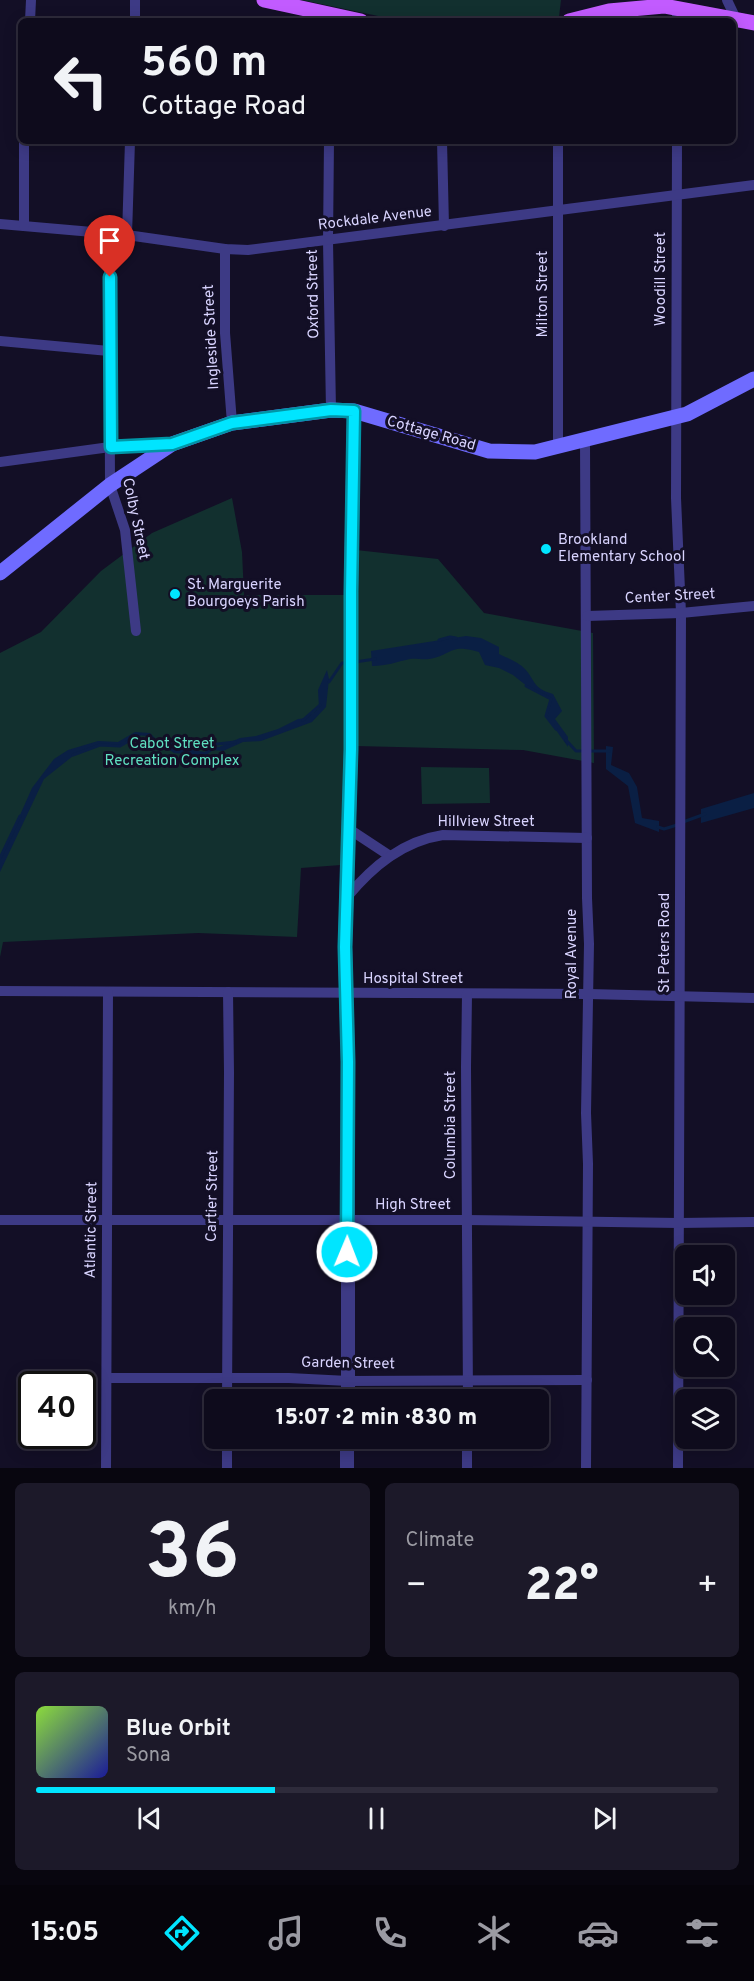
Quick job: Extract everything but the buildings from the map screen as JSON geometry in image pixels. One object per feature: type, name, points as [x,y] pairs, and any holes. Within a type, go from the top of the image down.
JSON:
[{"type":"main road","points":[[264,0],[334,18]]},
{"type":"main road","points":[[583,18],[630,8],[664,6],[677,15],[721,18]]},
{"type":"main road","points":[[736,19],[754,23]]},
{"type":"main road","name":"Cottage Road","points":[[0,573],[110,485],[172,444],[232,423],[331,410],[354,411],[489,450],[535,452],[676,418],[754,379]]},
{"type":"street","points":[[30,0],[30,18]]},
{"type":"street","points":[[135,0],[135,18]]},
{"type":"street","points":[[727,0],[736,18]]},
{"type":"street","points":[[24,144],[24,226]]},
{"type":"street","points":[[127,235],[130,144]]},
{"type":"street","name":"Oxford Street","points":[[329,144],[331,410]]},
{"type":"street","points":[[442,144],[444,226]]},
{"type":"street","name":"Milton Street","points":[[558,144],[558,447]]},
{"type":"street","name":"Woodill Street","points":[[676,418],[677,144]]},
{"type":"street","name":"Rockdale Avenue","points":[[0,224],[127,235],[225,249],[248,250],[754,185]]},
{"type":"street","name":"Colby Street","points":[[109,234],[110,485],[125,530],[136,631]]},
{"type":"street","name":"Ingleside Street","points":[[225,249],[225,333],[232,423]]},
{"type":"street","points":[[0,341],[109,351]]},
{"type":"street","points":[[348,1389],[345,947],[349,829],[354,411]]},
{"type":"street","name":"St Peters Road","points":[[676,418],[676,498],[681,613],[678,1468]]},
{"type":"street","name":"Royal Avenue","points":[[585,440],[588,994],[586,1468]]},
{"type":"street","points":[[0,462],[111,447],[172,444]]},
{"type":"street","name":"Center Street","points":[[587,616],[681,613],[754,606]]},
{"type":"street","points":[[349,829],[390,856]]},
{"type":"street","name":"Hillview Street","points":[[347,897],[361,880],[390,856],[415,842],[443,835],[587,838]]},
{"type":"street","name":"Hospital Street","points":[[0,991],[588,994],[754,998]]},
{"type":"street","name":"Atlantic Street","points":[[106,1468],[108,992]]},
{"type":"street","name":"Cartier Street","points":[[227,1389],[228,992]]},
{"type":"street","name":"Columbia Street","points":[[467,994],[468,1389]]},
{"type":"street","name":"High Street","points":[[0,1220],[754,1222]]},
{"type":"street","name":"Garden Street","points":[[107,1378],[587,1380]]},
{"type":"street","points":[[227,1449],[227,1468]]},
{"type":"street","points":[[347,1449],[347,1468]]},
{"type":"street","points":[[467,1468],[468,1449]]},
{"type":"green space","points":[[302,0],[561,0],[559,17],[551,18],[388,18]]},
{"type":"green space","name":"Cabot Street Recreation Complex","points":[[232,498],[242,552],[244,595],[353,595],[356,550],[438,559],[484,613],[593,633],[594,763],[523,750],[356,746],[354,864],[301,868],[297,937],[198,933],[3,942],[0,957],[0,653],[41,632],[101,571],[152,533]]},
{"type":"green space","points":[[421,767],[489,768],[490,803],[422,804]]},
{"type":"water","points":[[466,636],[481,638],[499,647],[499,654],[520,664],[538,687],[553,694],[562,711],[555,719],[568,737],[568,747],[546,716],[551,699],[528,687],[513,675],[499,668],[485,665],[479,652],[456,649],[429,659],[410,659],[372,666],[371,651]]},
{"type":"water","points":[[327,670],[329,679],[326,707],[312,722],[261,741],[243,742],[223,751],[213,750],[205,756],[174,753],[165,747],[155,746],[148,736],[135,735],[120,746],[100,745],[78,752],[44,779],[0,872],[0,860],[32,788],[54,759],[68,750],[98,741],[118,742],[135,732],[150,733],[157,740],[168,740],[174,747],[205,752],[209,745],[219,747],[240,738],[256,736],[298,719],[307,718],[319,708],[318,690]]},
{"type":"water","points":[[606,746],[613,747],[611,765],[629,773],[637,787],[642,818],[659,821],[659,832],[635,823],[628,786],[606,769]]},
{"type":"water","points":[[754,793],[754,808],[701,823],[701,809]]},
{"type":"waterway","points":[[439,640],[456,638]]},
{"type":"waterway","points":[[355,662],[375,659]]},
{"type":"waterway","points":[[329,682],[342,663],[346,663]]},
{"type":"waterway","points":[[526,686],[551,699],[546,716],[556,729]]},
{"type":"waterway","points":[[303,720],[320,705]]},
{"type":"waterway","points":[[73,755],[100,745],[120,746],[139,735]]},
{"type":"waterway","points":[[566,740],[576,751],[582,751]]},
{"type":"waterway","points":[[208,749],[209,745],[235,742]]},
{"type":"waterway","points":[[170,744],[189,750]]},
{"type":"waterway","points":[[589,751],[609,751]]},
{"type":"waterway","points":[[683,822],[705,814]]},
{"type":"waterway","points":[[0,858],[20,816]]},
{"type":"waterway","points":[[658,827],[664,829],[677,825]]},
{"type":"place","name":"Brookland Elementary School","points":[[546,549]]},
{"type":"place","name":"St. Marguerite Bourgoeys Parish","points":[[175,594]]},
{"type":"route","points":[[110,277],[111,447],[172,444],[232,423],[331,410],[354,411],[351,749],[345,947],[348,1062],[347,1252]]}]
